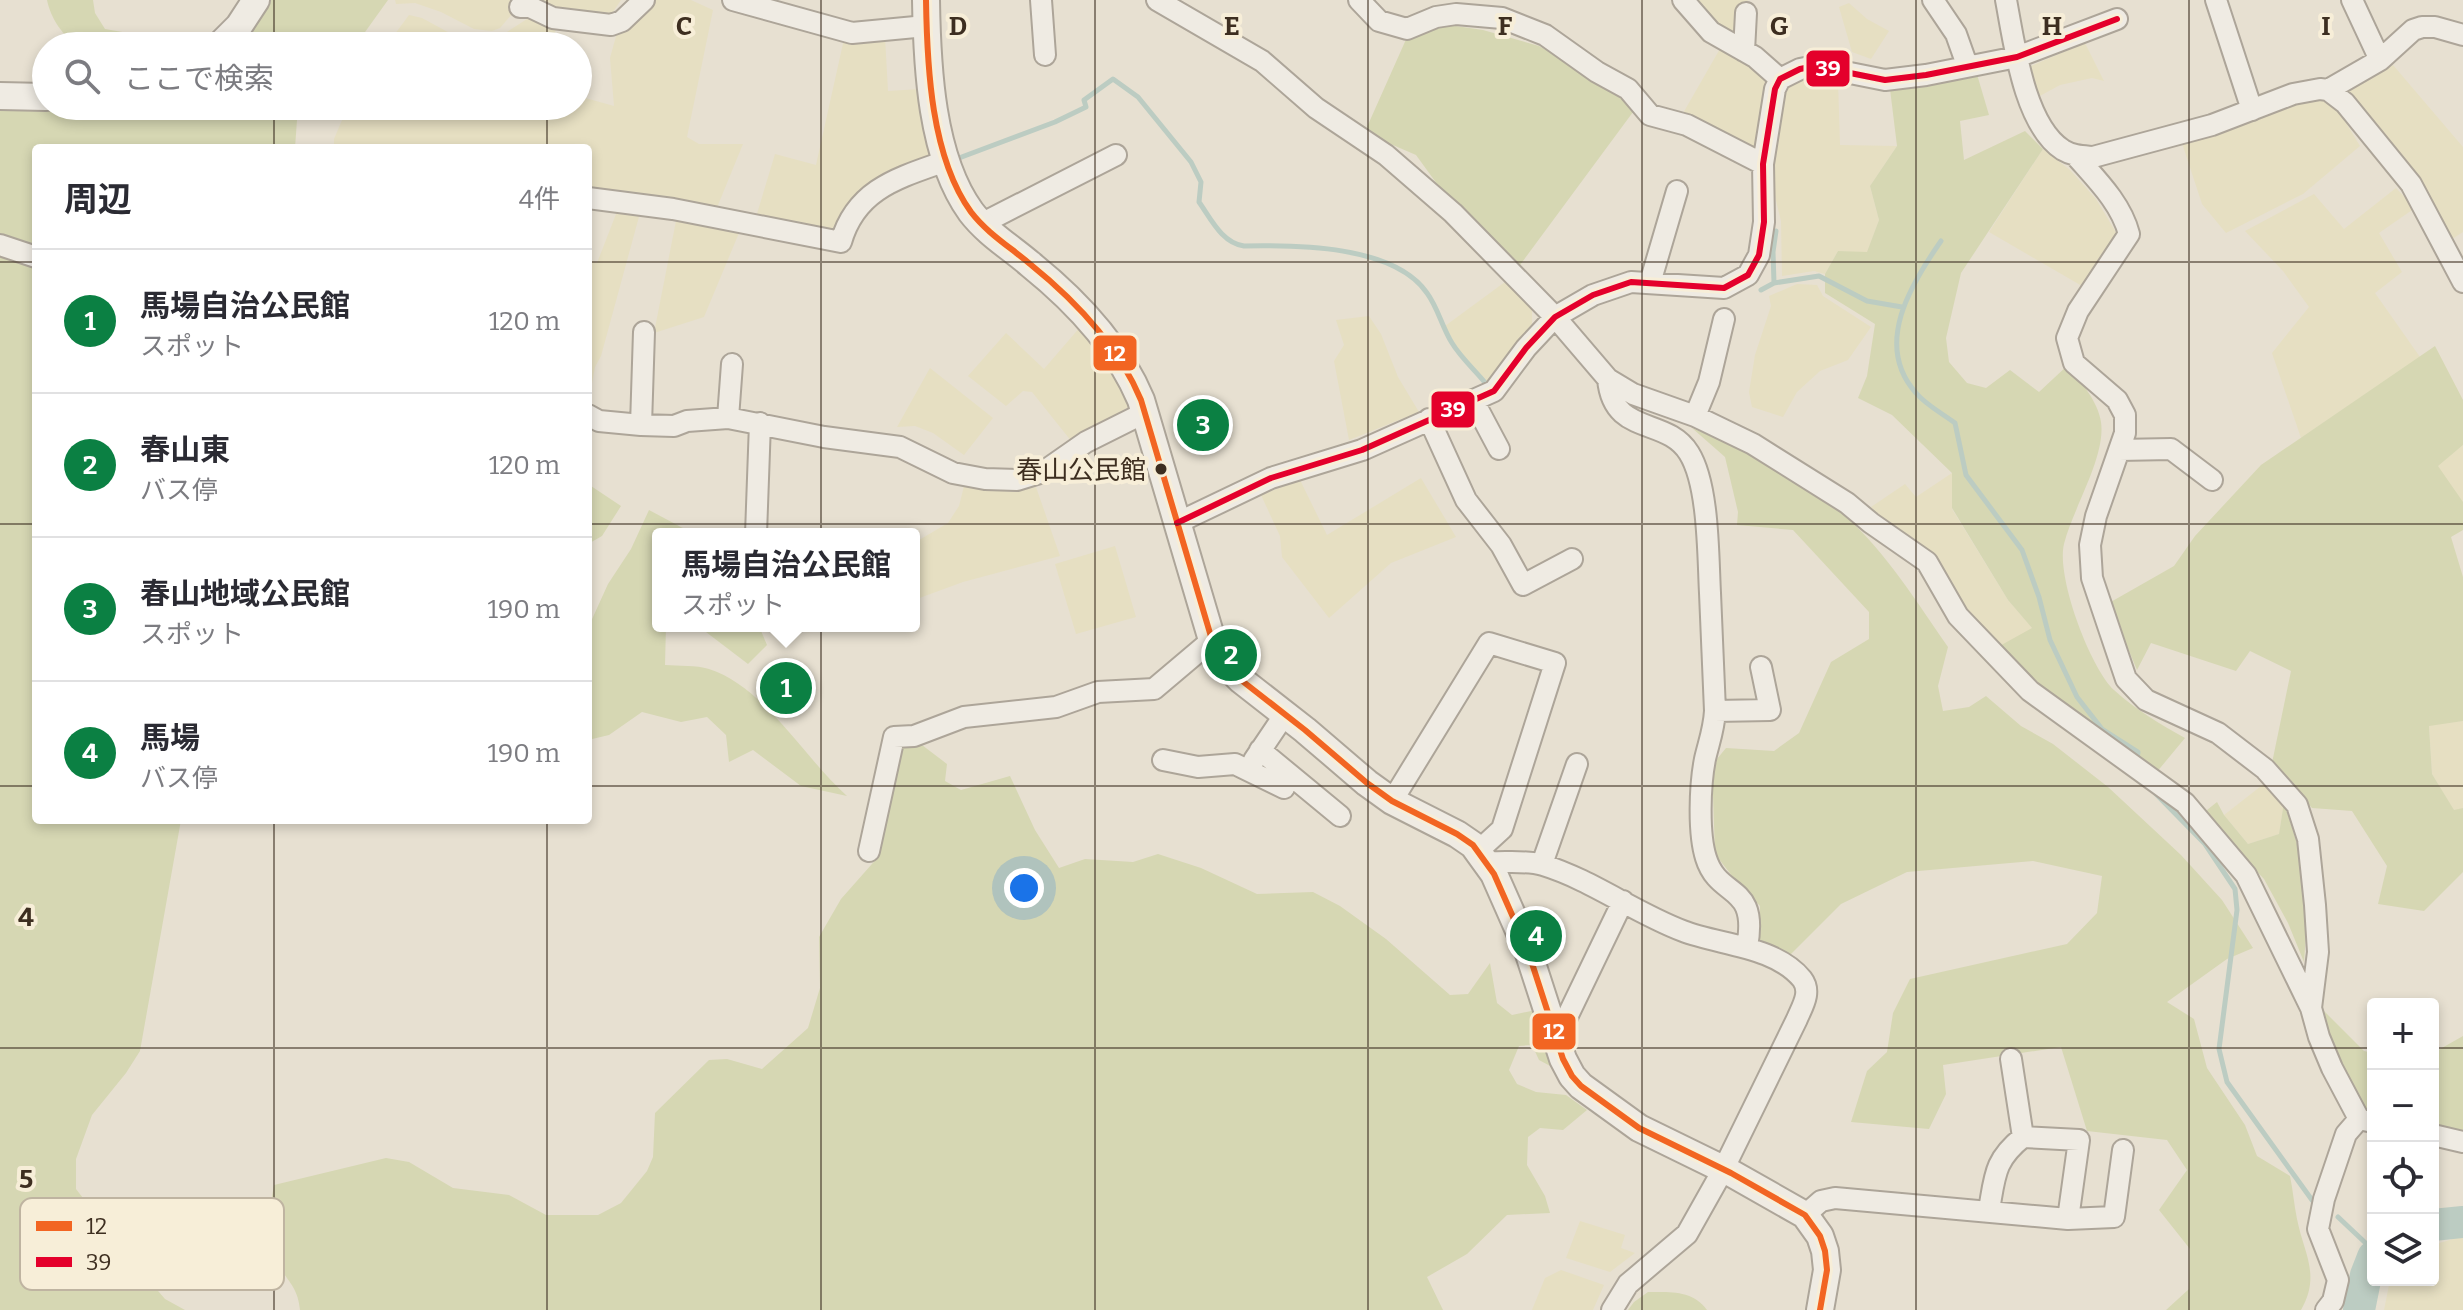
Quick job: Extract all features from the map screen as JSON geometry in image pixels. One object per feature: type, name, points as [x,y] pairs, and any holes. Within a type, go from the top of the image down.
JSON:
[{"type":"street","points":[[233,32],[256,0]]},
{"type":"street","points":[[520,7],[530,7],[553,18],[611,25],[622,21],[644,0]]},
{"type":"street","points":[[733,0],[852,33],[926,13],[936,114],[946,161],[959,194],[981,224],[1049,280],[1098,330],[1131,377],[1212,640],[1234,674],[1392,801],[1457,834],[1483,856],[1528,951],[1563,1059],[1572,1076],[1639,1128],[1805,1215],[1820,1236],[1825,1251],[1827,1270],[1820,1310]]},
{"type":"street","points":[[1041,0],[1045,55]]},
{"type":"street","points":[[1157,0],[1262,61],[1316,108],[1386,155],[1453,213],[1555,317],[1608,379],[1633,394],[1695,416],[1753,444],[1838,497],[1927,562],[1958,616],[2030,691],[2185,803],[2246,875],[2311,1008],[2332,1068],[2366,1120],[2346,1134],[2324,1199],[2318,1229],[2338,1280],[2333,1301],[2326,1310]]},
{"type":"street","points":[[1359,0],[1379,21],[1407,29],[1436,17],[1476,14],[1502,18],[1545,35],[1597,72],[1628,89],[1650,115],[1687,125],[1763,164]]},
{"type":"street","points":[[1683,0],[1711,32],[1755,57],[1780,79]]},
{"type":"street","points":[[1933,0],[1956,34],[1967,65]]},
{"type":"street","points":[[2006,0],[2017,57],[2038,123],[2052,141],[2075,155],[2106,190],[2123,216],[2129,234],[2078,311],[2067,338],[2074,363],[2117,400],[2125,415],[2125,433],[2096,516],[2090,545],[2092,578],[2126,679],[2146,700],[2218,733],[2265,769],[2297,805],[2308,839],[2315,905],[2318,952],[2311,1008]]},
{"type":"street","points":[[2216,0],[2252,110]]},
{"type":"street","points":[[2357,1],[2380,60]]},
{"type":"street","points":[[1744,51],[1746,13]]},
{"type":"street","points":[[1177,523],[1271,478],[1362,450],[1494,391],[1526,348],[1555,317],[1593,295],[1631,282],[1724,288],[1748,275],[1759,255],[1764,222],[1763,164],[1770,114],[1780,79],[1800,69],[1815,66],[1885,80],[1926,75],[2017,57],[2117,19]]},
{"type":"street","points":[[2328,90],[2380,60],[2413,30],[2435,27],[2463,35]]},
{"type":"street","points":[[2075,155],[2093,157],[2153,142],[2293,94],[2328,90],[2345,103],[2411,184],[2463,282]]},
{"type":"street","points":[[0,96],[32,97]]},
{"type":"street","points":[[981,224],[1116,155]]},
{"type":"street","points":[[592,199],[673,209],[841,242],[856,208],[877,190],[900,177],[946,161]]},
{"type":"street","points":[[1650,283],[1677,191]]},
{"type":"street","points":[[0,245],[32,256]]},
{"type":"street","points":[[1695,416],[1709,382],[1724,319]]},
{"type":"street","points":[[641,425],[644,332]]},
{"type":"street","points":[[728,418],[732,364]]},
{"type":"street","points":[[1608,379],[1609,397],[1616,408],[1679,443],[1689,453],[1698,480],[1707,537],[1715,711],[1713,739],[1705,758],[1702,788],[1706,858],[1713,872],[1747,908],[1750,918],[1747,947]]},
{"type":"street","points":[[1473,400],[1499,449]]},
{"type":"street","points":[[592,417],[599,421],[674,426],[687,421],[728,418],[824,437],[900,447],[953,473],[985,479],[1017,480],[1043,472],[1086,442],[1144,413]]},
{"type":"street","points":[[1429,419],[1466,500],[1501,545],[1523,585],[1572,559]]},
{"type":"street","points":[[756,528],[760,423]]},
{"type":"street","points":[[2119,450],[2171,449],[2212,480]]},
{"type":"street","points":[[869,851],[894,737],[914,736],[964,717],[1056,707],[1098,692],[1154,689],[1212,640]]},
{"type":"street","points":[[1392,801],[1489,643],[1555,663],[1502,829],[1483,856]]},
{"type":"street","points":[[1715,711],[1770,710],[1761,667]]},
{"type":"street","points":[[1247,770],[1285,714]]},
{"type":"street","points":[[1260,750],[1340,816]]},
{"type":"street","points":[[1163,760],[1198,767],[1235,764],[1284,788]]},
{"type":"street","points":[[1542,864],[1577,764]]},
{"type":"street","points":[[1483,856],[1542,864],[1683,931],[1747,947],[1786,967],[1806,985],[1807,994],[1723,1170],[1687,1234],[1628,1284],[1612,1310]]},
{"type":"street","points":[[1557,1038],[1623,901]]},
{"type":"street","points":[[2011,1059],[2023,1137]]},
{"type":"street","points":[[2439,1136],[2463,1142]]},
{"type":"street","points":[[1989,1210],[1997,1166],[2007,1150],[2023,1137],[2079,1140],[2068,1219]]},
{"type":"street","points":[[1805,1215],[1821,1201],[1835,1198],[2068,1219],[2114,1217],[2123,1150]]},
{"type":"shaded area","points":[[395,0],[524,0],[500,28],[492,31],[474,29],[441,12],[415,3],[396,4]]},
{"type":"shaded area","points":[[531,0],[621,0],[607,21],[588,20]]},
{"type":"shaded area","points":[[654,0],[691,0],[713,10],[687,137],[699,144],[743,144],[716,210],[678,201],[592,189],[592,144],[334,144],[342,120],[592,120],[592,100],[614,106],[610,58],[618,29]]},
{"type":"shaded area","points":[[1698,0],[1748,0],[1741,13],[1740,37],[1720,28]]},
{"type":"shaded area","points":[[1849,3],[1867,19],[1889,31],[1871,59],[1852,52],[1839,7]]},
{"type":"shaded area","points":[[409,15],[422,18],[448,32],[396,32]]},
{"type":"shaded area","points":[[527,19],[558,24],[555,32],[507,32]]},
{"type":"shaded area","points":[[885,37],[888,91],[920,89],[932,154],[879,179],[837,236],[756,217],[775,154],[816,165],[844,39]]},
{"type":"shaded area","points":[[2085,43],[2104,81],[2092,78],[2060,85],[2038,97],[2031,66]]},
{"type":"shaded area","points":[[1721,47],[1769,77],[1759,154],[1682,115]]},
{"type":"shaded area","points":[[2393,65],[2463,147],[2463,232],[2449,241],[2346,92]]},
{"type":"shaded area","points":[[1815,77],[1838,81],[1840,145],[1897,146],[1870,186],[1879,220],[1867,253],[1838,251],[1825,274],[1814,271],[1782,276],[1781,221],[1770,176],[1785,91],[1797,80]]},
{"type":"shaded area","points":[[2313,99],[2334,103],[2360,146],[2303,194],[2226,233],[2202,204],[2181,140],[2289,102]]},
{"type":"shaded area","points":[[2043,149],[2070,170],[2096,199],[2117,234],[2082,286],[1989,232]]},
{"type":"shaded area","points":[[2396,188],[2415,208],[2379,233],[2402,272],[2375,293],[2420,357],[2301,438],[2272,353],[2309,307],[2283,271],[2245,231],[2314,194],[2344,229]]},
{"type":"shaded area","points":[[618,209],[640,213],[592,383],[592,261],[597,263]]},
{"type":"shaded area","points":[[676,221],[739,233],[704,317],[654,333]]},
{"type":"shaded area","points":[[1509,279],[1532,304],[1532,324],[1487,385],[1460,353],[1445,326]]},
{"type":"shaded area","points":[[1797,284],[1817,285],[1823,296],[1871,327],[1848,360],[1820,371],[1797,392],[1783,417],[1752,407],[1749,392],[1755,355],[1771,306],[1769,296]]},
{"type":"shaded area","points":[[1369,316],[1381,334],[1398,377],[1419,412],[1349,440],[1334,361],[1344,345],[1336,320]]},
{"type":"shaded area","points":[[1081,326],[1100,348],[1130,406],[1072,442],[1032,392],[1023,391],[1006,406],[968,376],[1006,333],[1044,369]]},
{"type":"shaded area","points":[[930,368],[993,418],[964,455],[933,433],[915,426],[897,427]]},
{"type":"shaded area","points":[[2463,445],[2463,502],[2461,503],[2437,466]]},
{"type":"shaded area","points":[[1952,473],[1952,509],[2008,600],[2033,629],[1987,653],[1871,507],[1905,484],[1916,497]]},
{"type":"shaded area","points":[[1421,478],[1456,537],[1391,563],[1329,618],[1282,557],[1280,536],[1261,495],[1300,480],[1327,535]]},
{"type":"shaded area","points":[[964,486],[1014,492],[1036,487],[1060,556],[963,582],[920,598],[920,539],[948,523],[959,506]]},
{"type":"shaded area","points":[[1115,546],[1136,617],[1076,634],[1055,564]]},
{"type":"shaded area","points":[[2463,721],[2463,808],[2454,811],[2432,774],[2429,725]]},
{"type":"shaded area","points":[[2265,783],[2284,802],[2279,834],[2248,844],[2224,815]]},
{"type":"shaded area","points":[[1580,1221],[1625,1235],[1621,1248],[1635,1253],[1610,1272],[1566,1258]]},
{"type":"shaded area","points":[[2463,1236],[2463,1310],[2384,1310],[2389,1286],[2439,1286],[2439,1243]]},
{"type":"shaded area","points":[[1561,1270],[1604,1285],[1593,1310],[1532,1310],[1545,1278]]},
{"type":"green space","points":[[47,0],[93,0],[95,13],[105,29],[122,32],[63,32]]},
{"type":"green space","points":[[269,0],[388,0],[365,32],[246,32]]},
{"type":"green space","points":[[1449,25],[1483,30],[1539,46],[1625,95],[1633,112],[1520,265],[1440,188],[1416,155],[1379,139],[1367,127],[1408,35]]},
{"type":"green space","points":[[1976,71],[1989,115],[1960,121],[1964,160],[2025,131],[2043,149],[1961,273],[1946,338],[1949,362],[1967,383],[1986,388],[2010,370],[2039,392],[2068,365],[2096,406],[2101,422],[2099,451],[2064,544],[2065,578],[2086,642],[2114,690],[2157,722],[2185,738],[2156,773],[1987,653],[2032,628],[2008,600],[1952,508],[1952,473],[1892,415],[1858,398],[1867,376],[1875,324],[1825,293],[1825,274],[1838,251],[1867,252],[1879,220],[1870,186],[1897,146],[1890,89],[1910,89]]},
{"type":"green space","points":[[0,108],[32,110],[32,120],[297,120],[295,144],[32,144],[32,824],[180,824],[140,1051],[92,1115],[76,1159],[76,1189],[83,1198],[20,1198],[20,1290],[157,1290],[165,1299],[185,1310],[0,1310]]},
{"type":"green space","points":[[2435,346],[2463,400],[2463,445],[2438,466],[2463,502],[2463,530],[2451,537],[2463,577],[2463,721],[2429,726],[2432,774],[2454,810],[2463,808],[2463,872],[2424,911],[2378,904],[2387,866],[2352,811],[2312,808],[2272,763],[2291,671],[2250,651],[2236,671],[2151,643],[2137,670],[2109,603],[2174,566],[2195,536],[2261,465]]},
{"type":"green space","points":[[1692,428],[1792,478],[1829,503],[1875,546],[1948,647],[1938,686],[1943,711],[1969,707],[1986,696],[2021,726],[2053,744],[2108,787],[2181,855],[2222,900],[2253,948],[2227,959],[2167,1002],[2194,1019],[2207,1068],[2245,1125],[2257,1156],[2290,1176],[2310,1275],[2310,1286],[2301,1310],[2166,1310],[2189,1289],[2190,1249],[2159,1210],[2187,1170],[2167,1140],[2087,1131],[2061,1047],[1943,1065],[1946,1094],[1929,1129],[1851,1122],[1867,1071],[1887,1052],[1893,1013],[1910,979],[2067,944],[2097,913],[2102,876],[2033,861],[1907,872],[1841,904],[1790,955],[1760,942],[1760,906],[1715,854],[1712,765],[1726,748],[1774,751],[1799,733],[1831,662],[1869,639],[1869,612],[1793,530],[1737,525],[1738,512],[1725,457]]},
{"type":"green space","points":[[592,487],[621,506],[602,536],[592,542]]},
{"type":"green space","points":[[649,510],[683,528],[652,528],[652,632],[666,632],[665,665],[709,669],[748,691],[847,796],[801,786],[753,750],[729,762],[726,735],[707,717],[681,722],[642,712],[609,735],[592,739],[592,619],[608,584],[631,549]]},
{"type":"green space","points":[[706,632],[762,632],[767,645],[748,664]]},
{"type":"green space","points":[[900,742],[922,745],[947,764],[945,781],[961,790],[1010,776],[1035,830],[1059,868],[1085,859],[1133,862],[1158,854],[1201,868],[1257,894],[1313,892],[1340,906],[1386,939],[1450,995],[1468,994],[1490,963],[1497,1003],[1512,1015],[1536,1010],[1555,1060],[1552,1067],[1539,1060],[1532,1045],[1519,1046],[1509,1070],[1517,1084],[1536,1092],[1566,1095],[1587,1110],[1563,1130],[1540,1128],[1528,1137],[1527,1165],[1545,1196],[1550,1213],[1507,1215],[1467,1254],[1427,1277],[1443,1310],[300,1310],[294,1289],[284,1274],[284,1198],[272,1198],[274,1185],[386,1158],[409,1162],[453,1188],[509,1195],[546,1215],[598,1215],[621,1203],[647,1171],[653,1157],[655,1113],[709,1060],[727,1059],[762,1069],[808,1028],[820,988],[819,937],[841,899],[879,856]]},
{"type":"green space","points":[[2217,802],[2248,844],[2279,834],[2284,802],[2298,847],[2308,908],[2304,962],[2288,923],[2264,879],[2202,814]]},
{"type":"green space","points":[[2323,1010],[2367,1052],[2367,1110],[2340,1070]]},
{"type":"green space","points":[[2463,1036],[2463,1138],[2439,1132],[2439,1050]]},
{"type":"green space","points":[[1648,1292],[1673,1292],[1688,1296],[1707,1310],[1628,1310]]},
{"type":"waterway","points":[[959,158],[1086,107],[1084,100],[1113,79],[1138,97],[1191,162],[1201,182],[1199,202],[1229,240],[1244,246],[1343,251],[1392,265],[1412,277],[1427,293],[1452,343],[1487,385]]},
{"type":"waterway","points":[[1774,283],[1776,231]]},
{"type":"waterway","points":[[1941,241],[1918,276],[1901,315],[1897,335],[1903,374],[1920,397],[1955,423],[1966,475],[2022,550],[2050,640],[2077,697],[2102,729],[2138,752],[2137,759]]},
{"type":"waterway","points":[[1761,290],[1774,283],[1819,276],[1867,301],[1902,307]]},
{"type":"waterway","points":[[2156,794],[2205,844],[2235,889],[2237,910],[2219,1049],[2227,1082],[2312,1200]]},
{"type":"waterway","points":[[2338,1217],[2367,1244]]},
{"type":"waterway","points":[[2439,1224],[2463,1222]]},
{"type":"waterway","points":[[2359,1310],[2367,1272]]},
{"type":"transit line","name":"12","points":[[926,0],[934,110],[947,165],[958,190],[984,227],[1047,278],[1094,325],[1132,380],[1141,400],[1212,640],[1228,667],[1367,783],[1392,801],[1473,845],[1494,874],[1528,951],[1563,1059],[1572,1076],[1639,1128],[1731,1173],[1805,1215],[1820,1236],[1825,1251],[1827,1270],[1820,1310]]},
{"type":"transit line","name":"39","points":[[1177,523],[1271,478],[1362,450],[1494,391],[1526,348],[1555,317],[1593,295],[1631,282],[1724,288],[1748,275],[1759,255],[1764,222],[1763,164],[1775,89],[1780,79],[1800,69],[1815,66],[1885,80],[1926,75],[2017,57],[2117,19]]},
{"type":"place","name":"春山地域公民館","points":[[1203,425]]},
{"type":"place","name":"春山公民館","points":[[1161,469]]},
{"type":"place","name":"春山東","points":[[1231,655]]},
{"type":"place","name":"馬場自治公民館","points":[[786,688]]},
{"type":"place","name":"馬場","points":[[1536,936]]}]
